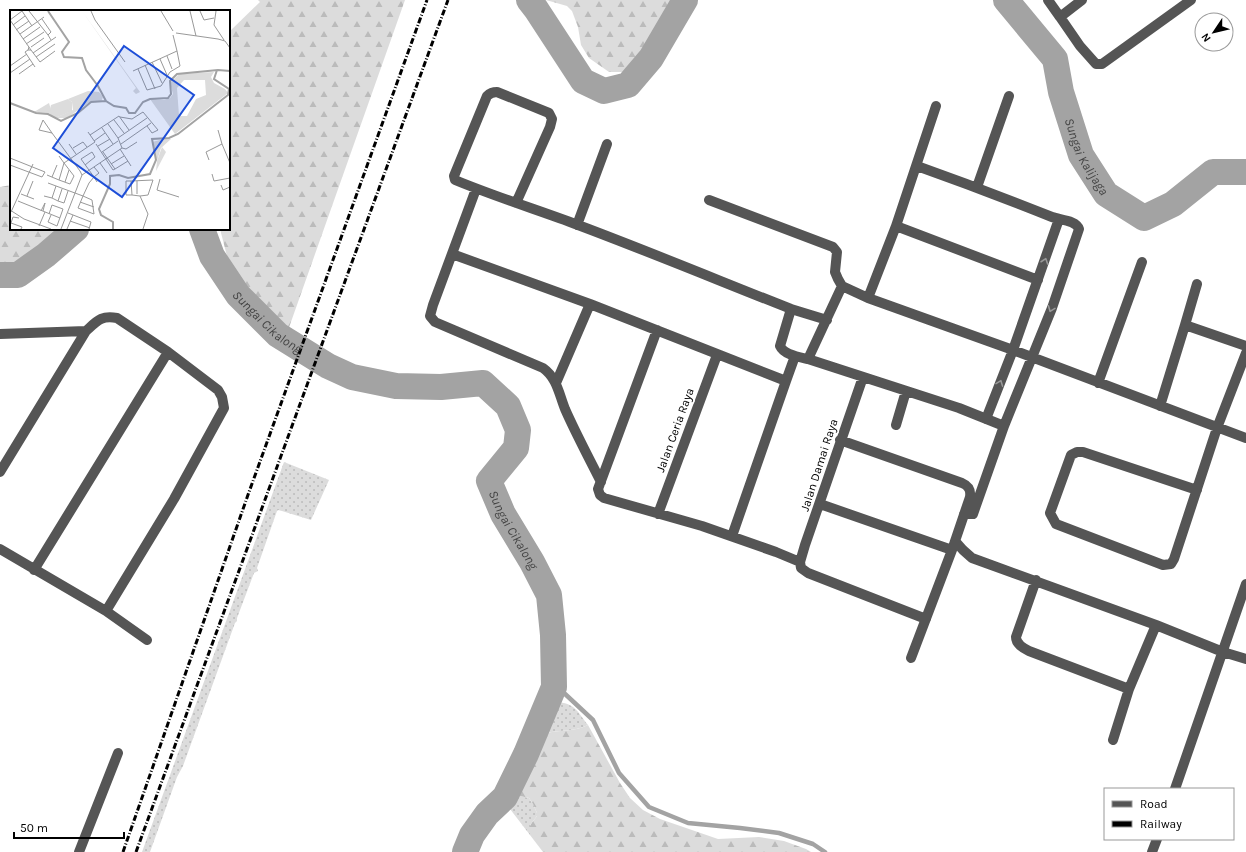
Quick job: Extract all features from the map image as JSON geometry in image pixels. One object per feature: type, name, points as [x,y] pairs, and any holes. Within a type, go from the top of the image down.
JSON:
[{"type":"street","points":[[1048,0],[1096,64],[1102,64],[1191,0]]},
{"type":"street","points":[[1060,17],[1082,0]]},
{"type":"street","points":[[516,203],[552,119],[549,113],[497,92],[490,93],[487,96],[454,176],[456,180],[476,189],[577,225],[791,309],[827,320]]},
{"type":"street","points":[[978,187],[1009,96]]},
{"type":"street","points":[[868,298],[896,226],[936,106]]},
{"type":"street","points":[[577,225],[607,144]]},
{"type":"street","points":[[917,166],[978,187],[1059,219],[1073,223],[1078,226],[1079,229],[1052,308],[1004,426],[974,514],[964,514]]},
{"type":"street","points":[[476,189],[433,305],[430,314],[432,320],[544,368],[556,383],[565,409],[601,482]]},
{"type":"street","points":[[709,200],[833,247],[837,252],[836,275],[842,286],[868,298],[1032,357],[1246,438]]},
{"type":"street","points":[[986,419],[1013,350],[1059,219]]},
{"type":"street","points":[[896,226],[1038,280]]},
{"type":"street","points":[[452,254],[590,304],[786,381]]},
{"type":"street","points":[[1098,383],[1142,262]]},
{"type":"street","points":[[1160,406],[1196,284]]},
{"type":"street","points":[[808,359],[842,286]]},
{"type":"street","points":[[556,383],[590,304]]},
{"type":"street","points":[[791,309],[780,346],[782,351],[959,408],[1004,426]]},
{"type":"street","points":[[0,472],[86,331],[99,319],[108,316],[117,318],[168,352],[218,390],[222,397],[224,408],[174,499],[106,612]]},
{"type":"street","points":[[1185,325],[1246,346]]},
{"type":"street","points":[[657,330],[598,490],[600,495],[604,498],[732,536],[776,552],[800,562],[802,570],[808,573],[926,619]]},
{"type":"street","points":[[0,334],[86,331]]},
{"type":"street","points":[[34,570],[168,352]]},
{"type":"street","points":[[1197,490],[1082,452],[1077,452],[1071,455],[1050,513],[1056,524],[1164,565],[1168,565],[1173,562],[1197,490],[1217,428],[1246,352]]},
{"type":"street","name":"Jalan Ceria Raya","points":[[658,514],[717,355]]},
{"type":"street","points":[[732,536],[795,356]]},
{"type":"street","name":"Jalan Damai Raya","points":[[800,562],[862,377]]},
{"type":"street","points":[[896,425],[906,391]]},
{"type":"street","points":[[840,440],[966,485],[969,489],[970,494],[957,547],[911,658]]},
{"type":"street","points":[[820,504],[957,547],[972,558],[1036,580],[1223,652],[1246,659]]},
{"type":"street","points":[[0,548],[34,570],[106,612],[147,640]]},
{"type":"street","points":[[1036,580],[1016,637],[1018,644],[1028,651],[1129,689]]},
{"type":"street","points":[[1175,788],[1246,584]]},
{"type":"street","points":[[1113,740],[1129,689],[1156,625]]},
{"type":"street","points":[[79,852],[118,753]]},
{"type":"street","points":[[1152,852],[1157,840]]},
{"type":"green space","points":[[258,0],[405,0],[286,336],[272,324],[254,303],[241,283],[228,260],[220,230],[230,230],[230,31],[260,2]]},
{"type":"green space","points":[[546,0],[677,0],[659,27],[639,62],[624,72],[609,72],[589,58],[581,45],[578,27],[572,11],[567,6]]},
{"type":"green space","points":[[10,185],[10,230],[57,230],[34,260],[16,264],[0,265],[0,187]]},
{"type":"green space","points":[[284,462],[329,480],[311,520],[282,511],[277,511],[257,568],[258,571],[254,573],[150,852],[142,852]]},
{"type":"green space","points":[[556,702],[572,706],[588,725],[576,729],[540,735]]},
{"type":"green space","points":[[588,725],[620,783],[630,798],[643,810],[660,819],[718,839],[759,837],[784,841],[811,852],[543,852],[530,835],[530,825],[537,816],[533,804],[529,798],[516,795],[527,773],[540,735],[576,729]]},
{"type":"green space","points":[[516,795],[529,798],[537,813],[537,816],[530,825],[530,835],[510,809]]},
{"type":"waterway","name":"Sungai Kalijaga","points":[[529,0],[583,81],[604,91],[628,85],[651,58],[685,0]]},
{"type":"waterway","name":"Sungai Kalijaga","points":[[1006,0],[1055,59],[1061,92],[1081,155],[1106,194],[1144,218],[1173,204],[1213,172],[1246,172]]},
{"type":"waterway","name":"Sungai Cikalong","points":[[0,275],[18,275],[46,255],[75,230]]},
{"type":"waterway","name":"Sungai Cikalong","points":[[202,230],[212,256],[238,295],[278,335],[328,366],[352,377],[396,386],[441,387],[483,383],[508,406],[518,430],[516,448],[489,481],[503,514],[532,562],[549,595],[553,635],[554,687],[526,754],[505,797],[487,814],[472,835],[465,852]]},
{"type":"waterway","points":[[554,687],[564,693],[593,720],[619,773],[649,807],[688,823],[779,833],[813,844],[825,852]]},
{"type":"railway","points":[[123,852],[249,492],[427,0]]},
{"type":"railway","points":[[136,852],[448,0]]}]
